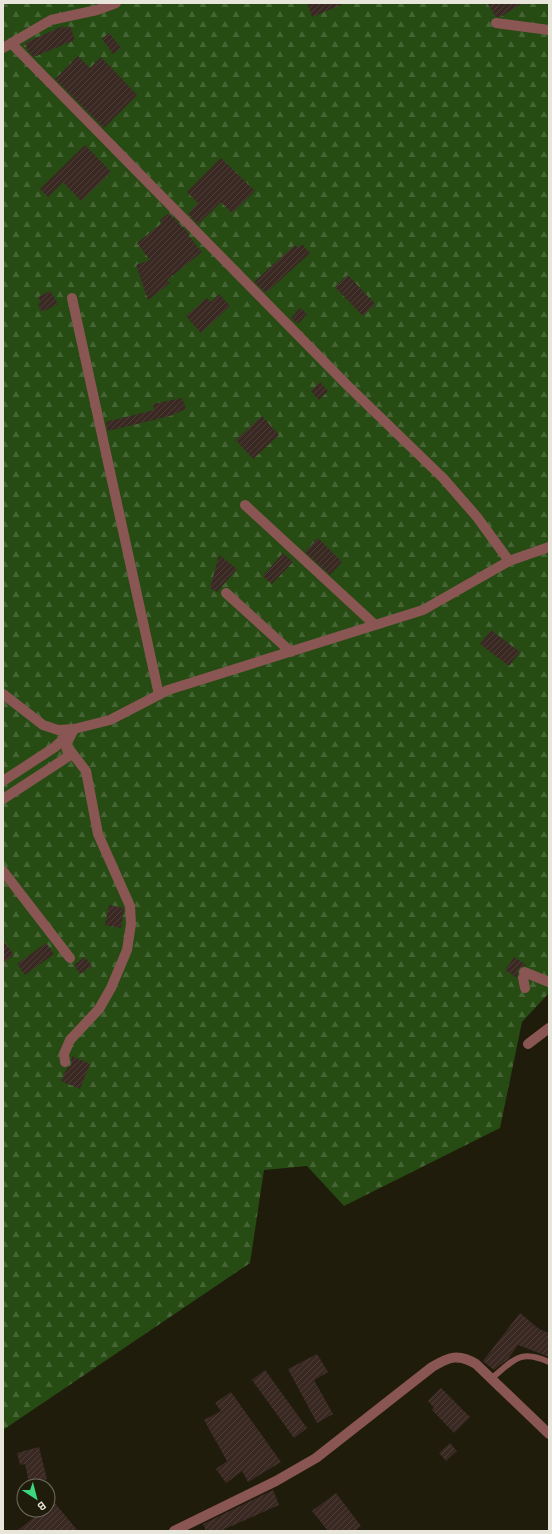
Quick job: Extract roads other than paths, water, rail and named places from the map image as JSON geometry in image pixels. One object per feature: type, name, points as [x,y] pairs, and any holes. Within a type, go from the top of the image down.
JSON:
[{"type":"street","points":[[116,3],[97,10],[51,20],[7,45],[348,386],[443,478],[477,517],[508,561]]},
{"type":"street","points":[[496,23],[549,30]]},
{"type":"street","points":[[72,298],[159,695]]},
{"type":"street","points":[[245,505],[375,626]]},
{"type":"street","points":[[3,694],[43,725],[58,730],[74,729],[110,720],[159,695],[202,679],[423,610],[508,561],[549,547]]},
{"type":"street","points":[[226,593],[291,652]]},
{"type":"street","points":[[3,800],[69,756],[66,745],[74,729]]},
{"type":"street","points":[[3,781],[55,747],[74,729]]},
{"type":"street","points":[[65,1062],[64,1054],[70,1040],[99,1010],[111,988],[127,950],[131,924],[130,906],[98,834],[86,771],[66,745]]},
{"type":"street","points":[[3,870],[70,958]]},
{"type":"street","points":[[525,988],[523,978],[525,973],[549,982]]},
{"type":"street","points":[[528,1044],[549,1028]]},
{"type":"street","points":[[174,1531],[276,1481],[316,1458],[432,1367],[444,1360],[457,1357],[466,1358],[476,1364],[549,1434]]},
{"type":"lane","points":[[491,1379],[516,1358],[525,1355],[536,1356],[549,1362]]}]
